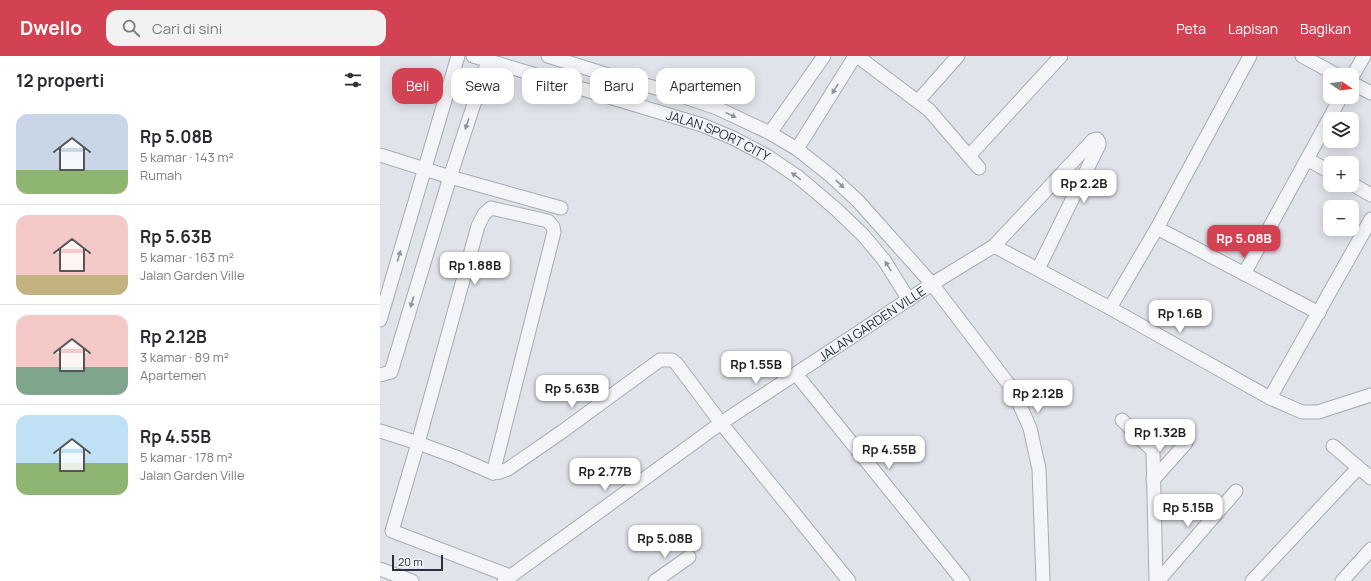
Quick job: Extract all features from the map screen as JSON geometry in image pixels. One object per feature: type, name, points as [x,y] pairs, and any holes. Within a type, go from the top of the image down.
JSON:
[{"type":"street","points":[[380,320],[458,56]]},
{"type":"street","name":"JALAN SPORT CITY","points":[[473,56],[702,125],[733,138],[767,156],[804,182],[838,210],[863,235],[884,260],[909,300]]},
{"type":"street","name":"JALAN SPORT CITY","points":[[548,56],[667,91],[717,108],[770,133],[797,149],[831,176],[858,201],[932,284],[1013,390],[1030,428],[1039,469],[1043,581]]},
{"type":"street","points":[[770,133],[824,56]]},
{"type":"street","points":[[797,149],[856,56],[929,110],[979,168]]},
{"type":"street","points":[[918,101],[958,56]]},
{"type":"street","points":[[969,156],[1061,56]]},
{"type":"street","points":[[1110,308],[1157,228],[1250,56]]},
{"type":"street","points":[[1302,56],[1324,68]]},
{"type":"street","points":[[1357,68],[1364,56]]},
{"type":"street","points":[[380,375],[391,372],[450,177],[488,61]]},
{"type":"street","points":[[1359,87],[1371,93]]},
{"type":"street","points":[[1244,274],[1337,104]]},
{"type":"street","name":"JALAN GARDEN VILLE","points":[[507,578],[720,423],[932,284],[994,246],[1093,140],[1097,139],[1100,144],[1038,269]]},
{"type":"street","points":[[380,155],[450,177],[561,208]]},
{"type":"street","points":[[1307,158],[1323,168]]},
{"type":"street","points":[[1359,188],[1371,195]]},
{"type":"street","points":[[493,472],[554,232],[553,227],[548,221],[491,208],[484,214],[478,226],[392,531],[507,578]]},
{"type":"street","points":[[1270,398],[1371,219]]},
{"type":"street","points":[[1157,228],[1319,313]]},
{"type":"street","points":[[994,246],[1110,308],[1270,398],[1302,412],[1318,412],[1371,394]]},
{"type":"street","points":[[380,431],[456,456],[493,472],[500,472],[508,469],[563,431],[660,360],[672,360],[676,363],[720,423],[850,581]]},
{"type":"street","points":[[796,374],[963,581]]},
{"type":"street","points":[[1122,420],[1153,451],[1157,581]]},
{"type":"street","points":[[1154,480],[1186,443]]},
{"type":"street","points":[[1333,446],[1371,478]]},
{"type":"street","points":[[1252,581],[1358,468]]},
{"type":"street","points":[[1157,581],[1236,491]]},
{"type":"street","points":[[1342,581],[1371,549]]},
{"type":"street","points":[[655,581],[689,557]]},
{"type":"street","points":[[387,574],[412,581]]}]
